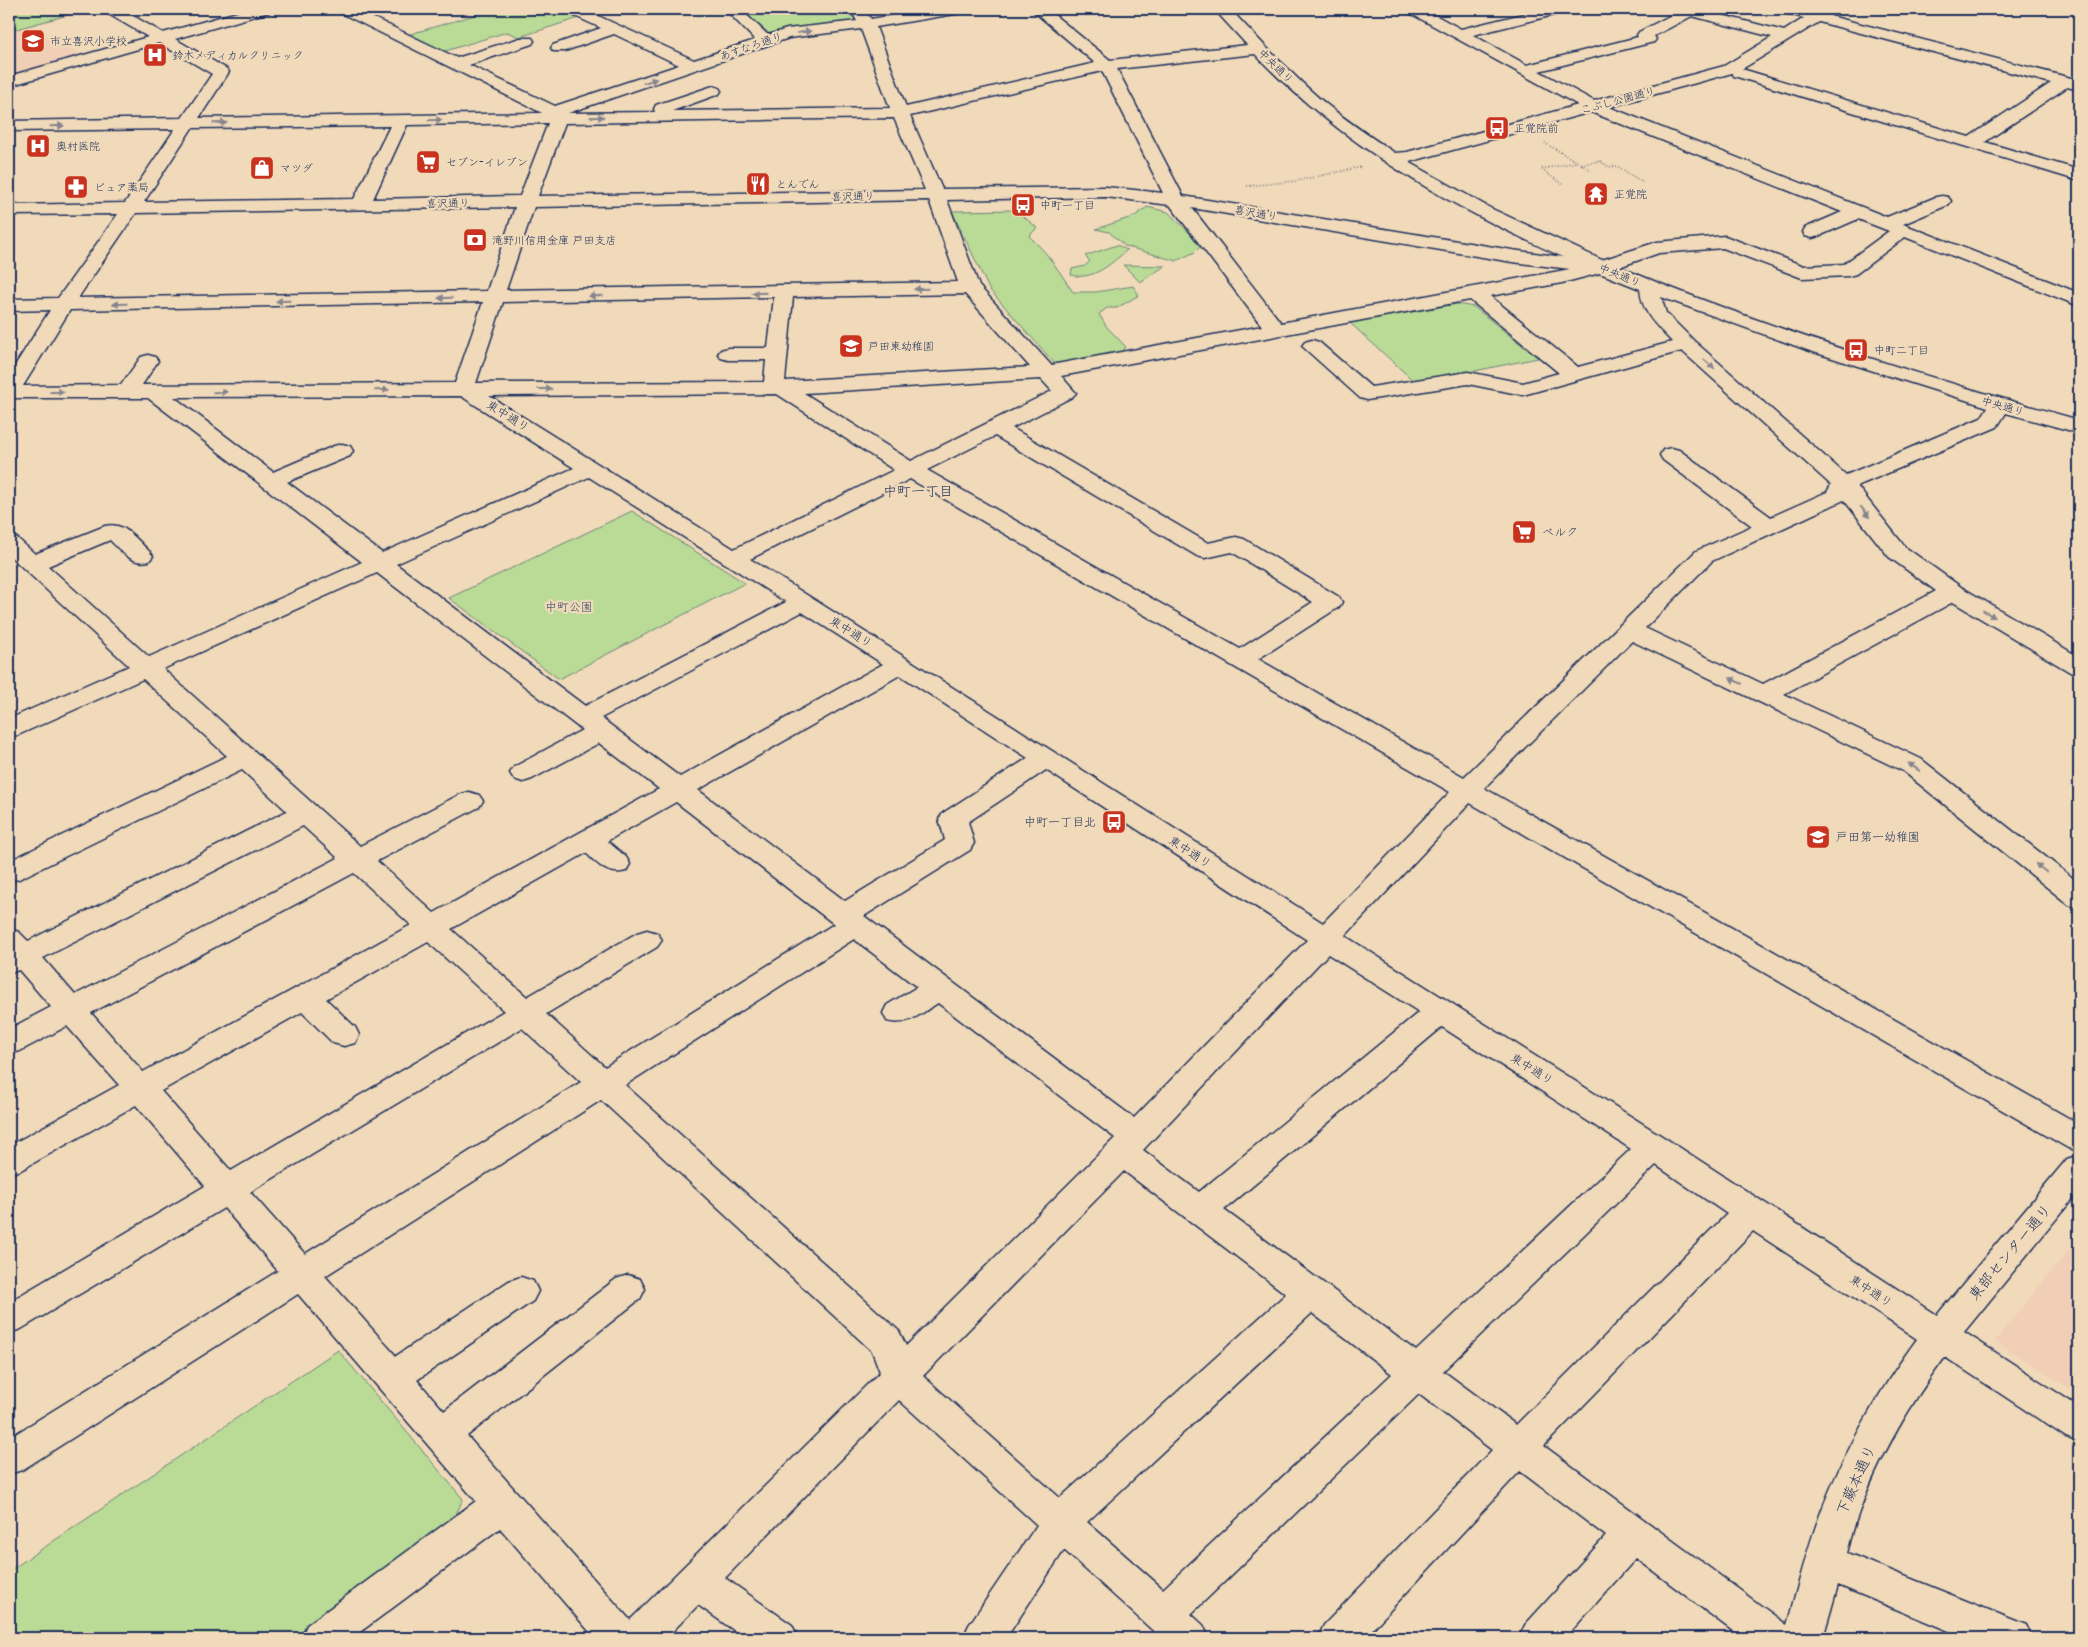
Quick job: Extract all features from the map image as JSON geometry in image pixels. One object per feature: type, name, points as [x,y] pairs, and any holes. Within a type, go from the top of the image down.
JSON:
[{"type":"street","points":[[9,392],[64,304],[131,208],[221,72],[110,9]]},
{"type":"street","points":[[9,80],[264,9]]},
{"type":"street","points":[[344,9],[556,115]]},
{"type":"street","points":[[732,9],[765,41]]},
{"type":"street","name":"あすなろ通り","points":[[556,115],[787,34],[862,16],[955,9]]},
{"type":"street","points":[[1038,9],[1107,65],[1176,200],[1275,329]]},
{"type":"street","name":"中央通り","points":[[1222,9],[1257,48],[1318,106],[1391,159],[1491,216],[1600,267],[1812,346],[2000,405],[2079,427]]},
{"type":"street","points":[[1413,9],[1593,107],[2079,300]]},
{"type":"street","points":[[1458,34],[1561,9]]},
{"type":"street","points":[[1786,9],[1824,13],[2072,83]]},
{"type":"street","points":[[578,10],[614,29],[695,66]]},
{"type":"street","points":[[1525,70],[1648,39],[1645,35],[1686,10],[1786,36]]},
{"type":"street","name":"こぶし公園通り","points":[[1391,159],[1408,157],[1730,69],[1824,13]]},
{"type":"street","points":[[734,558],[1065,392],[970,288],[936,195],[900,113],[862,16]]},
{"type":"street","points":[[559,48],[614,29]]},
{"type":"street","points":[[455,64],[526,41]]},
{"type":"street","points":[[9,126],[401,121],[556,115],[638,117],[900,113],[1107,65],[1257,48]]},
{"type":"street","points":[[1740,73],[2079,176]]},
{"type":"street","points":[[1972,143],[2072,83]]},
{"type":"street","points":[[638,117],[713,92]]},
{"type":"street","points":[[774,115],[777,98]]},
{"type":"street","points":[[464,389],[556,115]]},
{"type":"street","points":[[361,204],[401,121]]},
{"type":"street","name":"喜沢通り","points":[[9,210],[1126,192],[1512,256],[1600,267]]},
{"type":"street","points":[[9,392],[155,393],[464,389],[782,388],[1046,372],[1562,277],[1600,267],[1657,248],[1725,242],[1802,272],[1848,270],[1895,227],[1942,201]]},
{"type":"street","points":[[1812,232],[1858,212]]},
{"type":"street","points":[[1650,287],[1650,300],[1657,315],[1686,344],[1843,484],[1897,552],[1953,592],[2079,667]]},
{"type":"street","points":[[9,305],[494,298],[970,288]]},
{"type":"street","points":[[784,292],[774,383],[910,470],[2079,1139]]},
{"type":"street","points":[[1474,293],[1575,375]]},
{"type":"street","points":[[1312,346],[1367,394],[1468,378],[1523,389],[1686,344]]},
{"type":"street","points":[[728,354],[777,354]]},
{"type":"street","points":[[127,392],[148,361]]},
{"type":"street","name":"東中通り","points":[[464,389],[804,602],[1654,1147],[1750,1212],[2079,1426]]},
{"type":"street","points":[[155,393],[938,988],[1129,1145],[1200,1210],[1773,1638]]},
{"type":"street","points":[[639,1638],[900,1378],[1129,1145],[1467,790],[1704,556],[1835,497],[1843,484],[1989,422],[2000,405]]},
{"type":"street","points":[[995,427],[1205,551],[1236,544],[1330,602],[1240,660]]},
{"type":"street","points":[[270,481],[342,451]]},
{"type":"street","points":[[1672,455],[1769,527]]},
{"type":"street","points":[[9,729],[146,669],[377,562],[591,468]]},
{"type":"street","points":[[32,564],[113,531],[141,556]]},
{"type":"street","points":[[9,543],[887,1342],[900,1378],[1189,1638]]},
{"type":"street","points":[[1764,694],[1953,592]]},
{"type":"street","points":[[523,773],[592,724],[804,602]]},
{"type":"street","points":[[1630,630],[1912,765],[2079,898]]},
{"type":"street","points":[[9,1161],[679,790],[901,664]]},
{"type":"street","points":[[9,872],[245,758]]},
{"type":"street","points":[[9,1458],[302,1274],[602,1082],[848,920],[960,843],[952,819],[1047,758]]},
{"type":"street","points":[[9,1043],[469,801]]},
{"type":"street","points":[[306,813],[14,953],[70,1011],[139,1088],[620,1638]]},
{"type":"street","points":[[588,840],[616,864]]},
{"type":"street","points":[[9,1319],[647,940]]},
{"type":"street","points":[[898,1013],[938,988]]},
{"type":"street","points":[[304,996],[344,1036]]},
{"type":"street","points":[[1200,1210],[1441,1011]]},
{"type":"street","points":[[1163,1615],[1654,1147]]},
{"type":"street","name":"東部センター通り","points":[[1940,1336],[2079,1168]]},
{"type":"street","points":[[1338,1638],[1518,1448],[1750,1212]]},
{"type":"street","points":[[442,1434],[628,1289]]},
{"type":"street","points":[[392,1378],[521,1291]]},
{"type":"street","points":[[983,1638],[1060,1523],[1310,1293]]},
{"type":"street","name":"下蕨本通り","points":[[1803,1638],[1840,1512],[1876,1436],[1917,1367],[1940,1336]]},
{"type":"street","points":[[321,1638],[502,1504]]},
{"type":"street","points":[[1538,1638],[1633,1534]]},
{"type":"street","points":[[1826,1562],[2012,1638]]},
{"type":"street","points":[[696,1581],[778,1638]]},
{"type":"path","points":[[1539,140],[1591,170]]},
{"type":"path","points":[[1239,187],[1296,181],[1391,159]]},
{"type":"path","points":[[1582,164],[1600,161],[1609,167],[1618,166],[1642,182]]},
{"type":"path","points":[[1562,184],[1541,169],[1578,162]]},
{"type":"shaded area","name":"市立喜沢小学校","points":[[9,9],[97,9],[31,26],[82,55],[9,76]]},
{"type":"shaded area","points":[[2079,1237],[2079,1394],[1995,1341]]},
{"type":"green space","points":[[9,9],[90,9],[9,31]]},
{"type":"green space","points":[[495,9],[563,9],[582,17],[519,37],[507,32],[442,52],[407,35]]},
{"type":"green space","points":[[741,9],[847,9],[856,21],[791,29],[772,36]]},
{"type":"green space","points":[[1147,207],[1168,212],[1202,245],[1195,252],[1176,261],[1125,246],[1109,232],[1096,229],[1135,216]]},
{"type":"green space","points":[[1016,210],[1037,228],[1029,236],[1048,256],[1073,292],[1096,292],[1133,286],[1139,295],[1117,308],[1107,308],[1099,314],[1106,326],[1126,347],[1121,352],[1055,364],[989,289],[952,211]]},
{"type":"green space","points":[[1117,245],[1127,250],[1108,266],[1087,276],[1071,275],[1072,269],[1085,266],[1090,261],[1085,256]]},
{"type":"green space","points":[[1123,265],[1164,266],[1165,266],[1140,282]]},
{"type":"green space","points":[[1457,304],[1474,307],[1538,358],[1416,383],[1350,323]]},
{"type":"green space","name":"中町公園","points":[[632,511],[745,583],[559,679],[449,598]]},
{"type":"green space","points":[[338,1350],[463,1499],[451,1526],[299,1638],[20,1638],[9,1620],[9,1571]]},
{"type":"place","name":"市立喜沢小学校","points":[[33,41]]},
{"type":"place","name":"鈴木メディカルクリニック","points":[[155,55]]},
{"type":"place","name":"正覚院前","points":[[1497,128]]},
{"type":"place","name":"奥村医院","points":[[38,146]]},
{"type":"place","name":"セブン-イレブン","points":[[428,162]]},
{"type":"place","name":"マツダ","points":[[262,168]]},
{"type":"place","name":"とんでん","points":[[758,184]]},
{"type":"place","name":"ピュア薬局","points":[[76,187]]},
{"type":"place","name":"正覚院","points":[[1596,194]]},
{"type":"place","name":"中町一丁目","points":[[1023,205]]},
{"type":"place","name":"滝野川信用金庫 戸田支店","points":[[475,240]]},
{"type":"place","name":"戸田東幼稚園","points":[[851,346]]},
{"type":"place","name":"中町二丁目","points":[[1856,350]]},
{"type":"place","name":"ベルク","points":[[1524,532]]},
{"type":"place","name":"中町一丁目北","points":[[1114,822]]},
{"type":"place","name":"戸田第一幼稚園","points":[[1818,837]]},
{"type":"district","name":"中町一丁目","points":[[918,491]]}]
